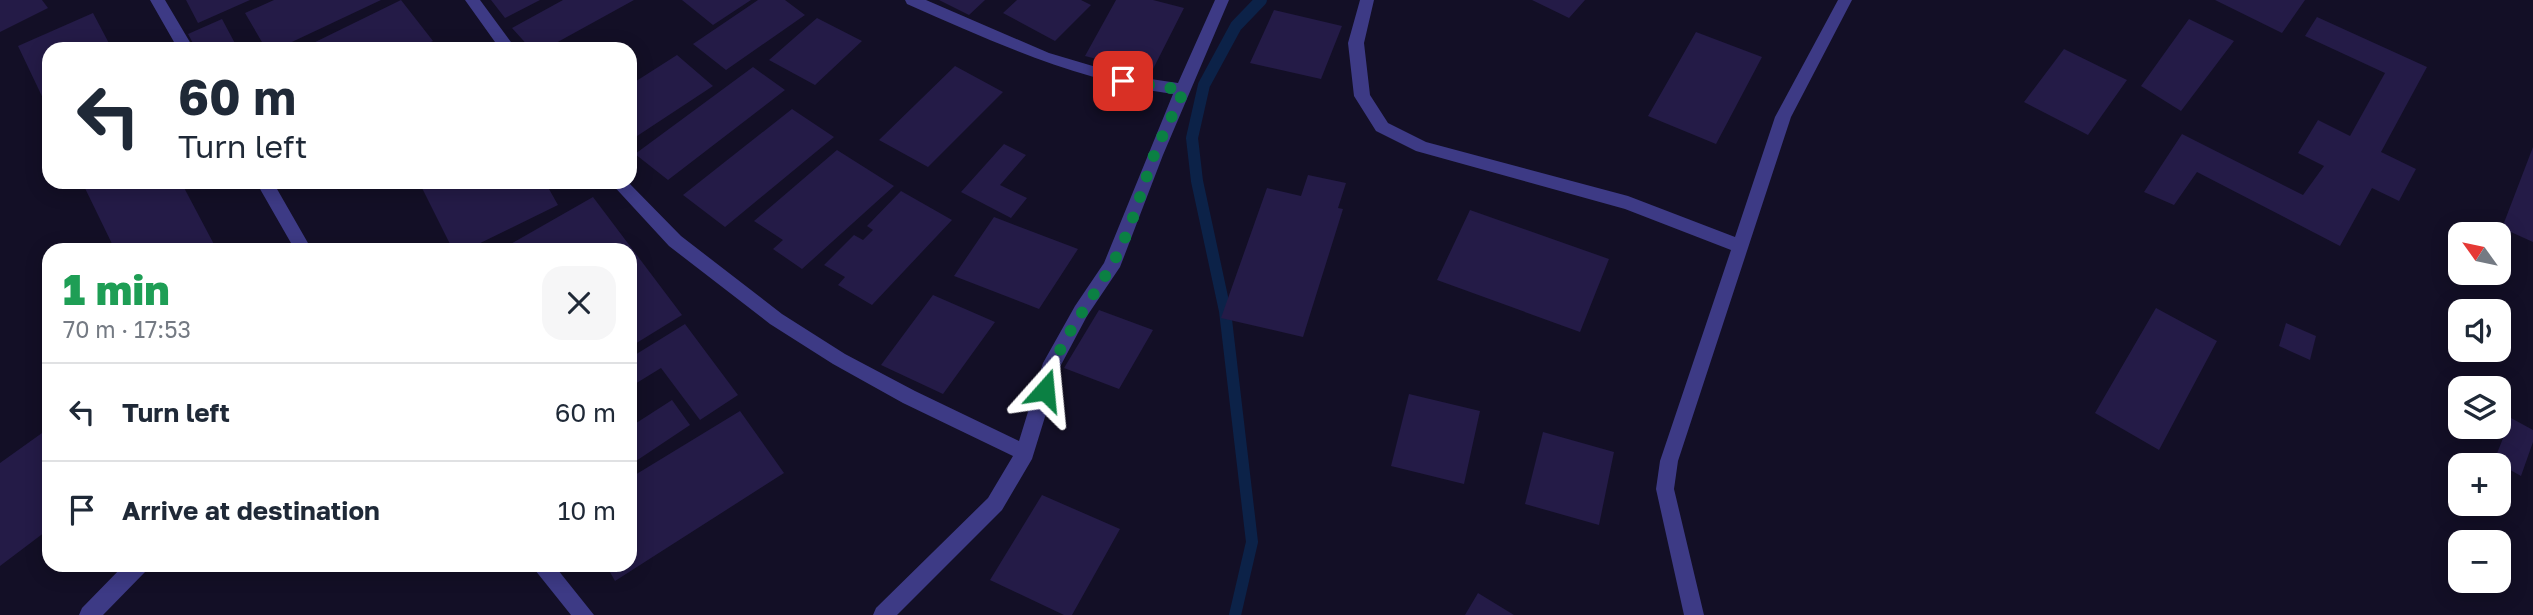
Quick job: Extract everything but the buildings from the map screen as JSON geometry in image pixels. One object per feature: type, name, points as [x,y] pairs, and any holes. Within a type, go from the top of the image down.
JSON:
[{"type":"street","points":[[157,0],[182,42]]},
{"type":"street","points":[[472,0],[503,42]]},
{"type":"street","points":[[912,0],[1044,57],[1123,81],[1184,90]]},
{"type":"street","points":[[883,615],[995,504],[1025,453],[1052,363],[1081,311],[1111,267],[1132,219],[1154,155],[1222,0]]},
{"type":"street","points":[[1367,0],[1356,43],[1362,96],[1382,128],[1422,147],[1628,203],[1740,246]]},
{"type":"street","points":[[1694,615],[1665,489],[1669,461],[1783,117],[1845,0]]},
{"type":"street","points":[[268,189],[300,243]]},
{"type":"street","points":[[625,189],[674,241],[775,319],[839,359],[909,397],[1025,453]]},
{"type":"street","points":[[89,615],[131,572]]},
{"type":"street","points":[[547,572],[584,615]]},
{"type":"waterway","points":[[1235,615],[1252,542],[1225,311],[1197,181],[1192,138],[1204,85],[1236,26],[1261,0]]},
{"type":"route","points":[[1045,390],[1052,363],[1081,311],[1111,267],[1132,219],[1154,155],[1184,90],[1123,81]]}]
